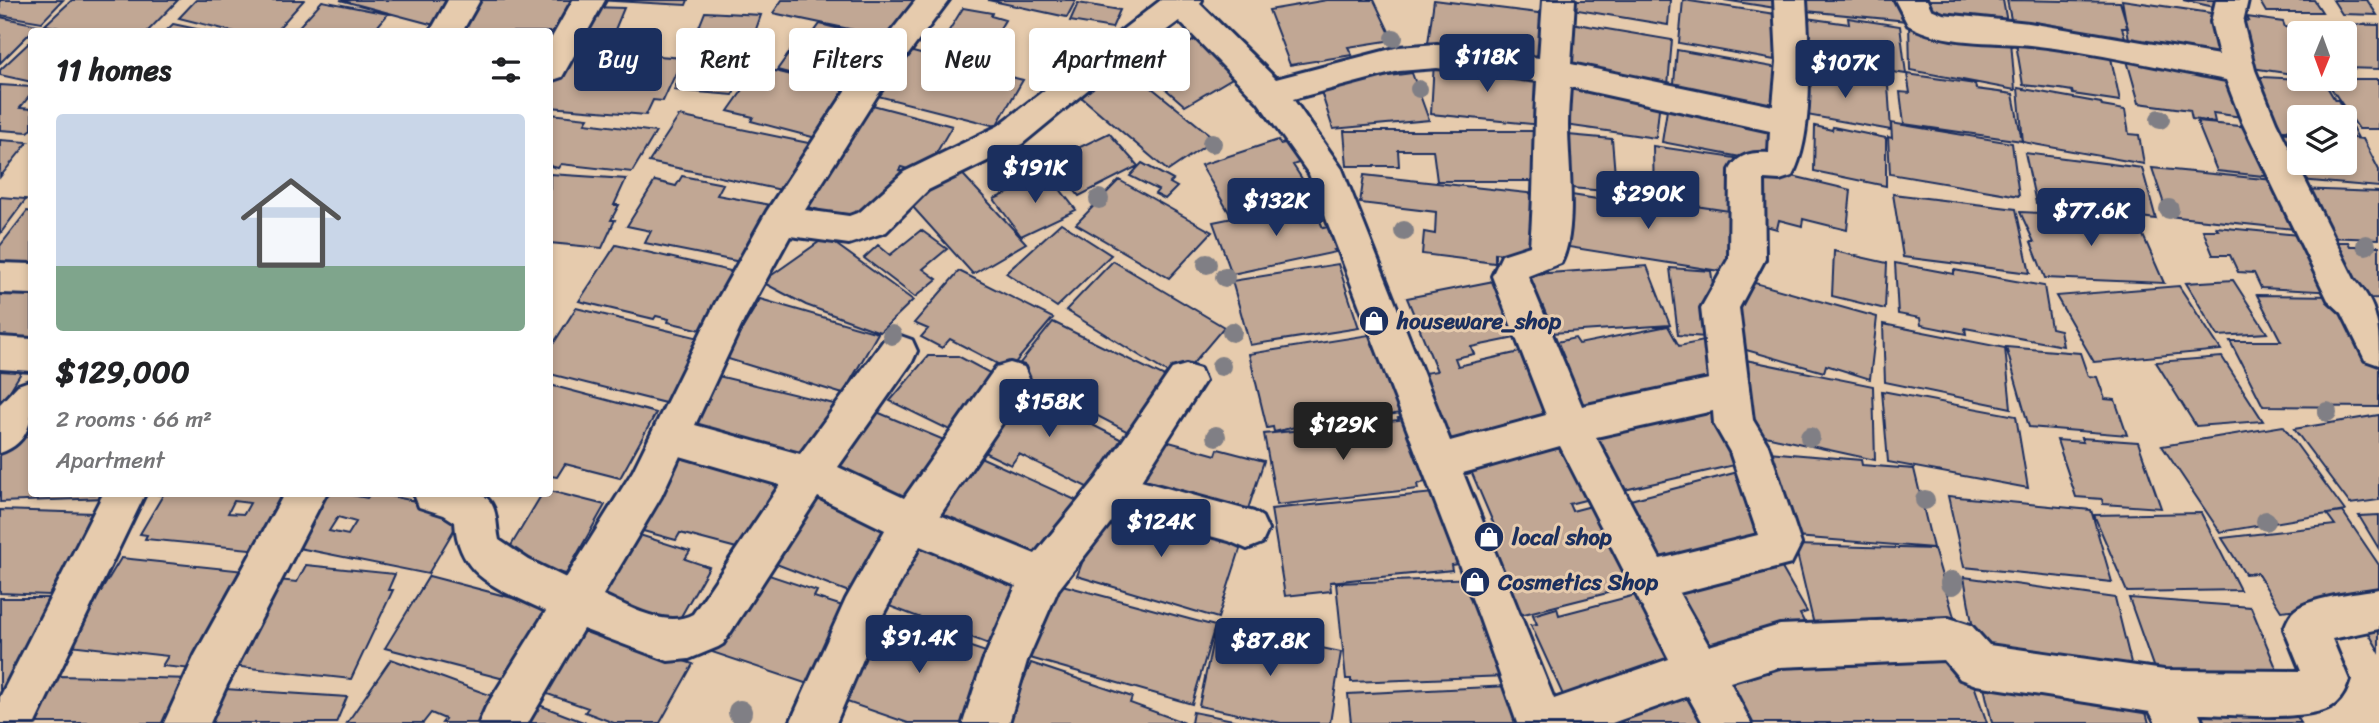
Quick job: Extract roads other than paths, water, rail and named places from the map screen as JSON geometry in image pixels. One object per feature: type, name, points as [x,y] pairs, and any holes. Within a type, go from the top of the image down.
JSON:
[{"type":"street","points":[[448,28],[464,0]]},
{"type":"street","points":[[553,64],[589,0]]},
{"type":"street","points":[[502,723],[647,484],[729,314],[780,221],[865,89],[933,0]]},
{"type":"street","points":[[1559,0],[1551,126],[1553,185],[1548,253],[1538,260],[1515,265],[1510,276],[1570,426],[1649,582],[1728,723]]},
{"type":"street","points":[[1649,582],[1776,550],[1780,544],[1748,445],[1734,424],[1720,308],[1747,259],[1747,170],[1756,165],[1780,167],[1786,154],[1793,62],[1790,0]]},
{"type":"street","points":[[1911,0],[1914,11],[1928,21],[2006,34],[2029,34],[2239,70]]},
{"type":"street","points":[[2232,0],[2227,22],[2239,70],[2259,122],[2341,289],[2367,302],[2379,349]]},
{"type":"street","points":[[780,221],[849,230],[873,222],[916,181],[1010,135],[1181,1],[1270,93],[1325,169],[1502,619],[1539,723]]},
{"type":"street","points":[[1270,93],[1399,59],[1437,56],[1555,72],[1788,122]]},
{"type":"street","points":[[0,278],[28,279]]},
{"type":"street","points":[[446,497],[474,512],[477,539],[484,556],[574,604],[666,640],[687,641],[708,629],[809,475],[898,351]]},
{"type":"street","points":[[0,353],[28,355]]},
{"type":"street","points":[[813,723],[861,613],[911,522],[1010,379]]},
{"type":"street","points":[[986,723],[1006,661],[1042,577],[1111,491],[1186,381]]},
{"type":"street","points":[[1438,462],[1570,426],[1730,391]]},
{"type":"street","points":[[0,436],[10,420],[28,401]]},
{"type":"street","points":[[670,436],[821,478],[911,522],[1042,577]]},
{"type":"street","points":[[1111,491],[1239,525],[1247,530]]},
{"type":"street","points":[[12,706],[122,497]]},
{"type":"street","points":[[187,723],[211,670],[303,497]]},
{"type":"street","points":[[1549,723],[1697,671],[1780,646],[1949,639],[1955,640],[1976,664],[2172,708],[2302,693],[2318,690],[2327,680],[2306,629],[2314,622],[2379,609]]},
{"type":"place","name":"houseware_shop","points":[[1374,321]]},
{"type":"place","name":"local shop","points":[[1489,537]]},
{"type":"place","name":"Cosmetics Shop","points":[[1475,582]]}]
